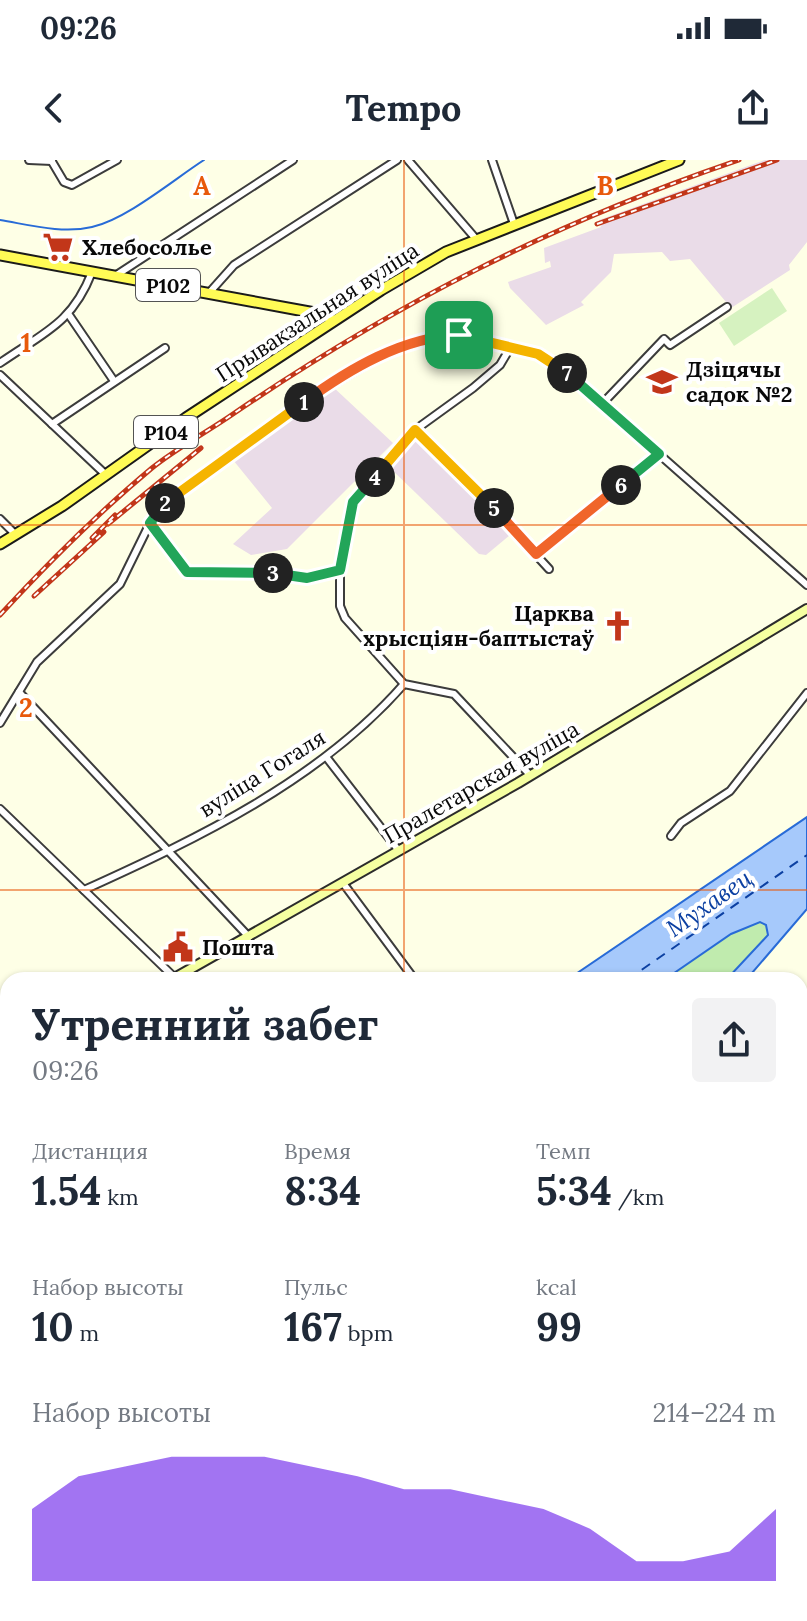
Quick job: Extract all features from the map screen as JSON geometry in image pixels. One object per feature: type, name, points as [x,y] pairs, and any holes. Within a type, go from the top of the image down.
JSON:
[{"type":"main road","name":"Прывакзальная вуліца","points":[[0,544],[333,321],[425,264],[476,239],[679,160]]},
{"type":"main road","name":"Р102","points":[[0,255],[326,315],[333,321]]},
{"type":"main road","name":"Пралетарская вуліца","points":[[186,972],[530,775],[807,609]]},
{"type":"street","points":[[29,160],[52,160],[64,182],[72,185],[117,160]]},
{"type":"street","points":[[115,276],[293,160]]},
{"type":"street","points":[[209,293],[234,265],[397,160]]},
{"type":"street","points":[[408,160],[476,239]]},
{"type":"street","points":[[492,160],[514,224]]},
{"type":"street","points":[[0,363],[69,315],[81,300],[92,272]]},
{"type":"street","points":[[602,404],[664,339],[670,345],[727,307]]},
{"type":"street","points":[[69,315],[114,381]]},
{"type":"street","points":[[0,723],[37,662],[120,584],[150,523],[165,503],[315,394],[419,339],[459,335],[538,354],[602,404],[807,585]]},
{"type":"street","points":[[52,424],[165,348]]},
{"type":"street","points":[[510,348],[500,365],[482,381],[415,430],[353,502],[340,570],[340,606],[345,618],[404,684],[454,694],[530,775]]},
{"type":"street","points":[[0,375],[105,474]]},
{"type":"street","points":[[415,430],[460,472],[549,569]]},
{"type":"street","points":[[536,554],[659,454]]},
{"type":"street","points":[[0,519],[16,535]]},
{"type":"street","points":[[150,523],[187,572],[260,571],[307,578],[340,570]]},
{"type":"street","name":"вуліца Гогаля","points":[[84,890],[167,852],[327,758],[404,684]]},
{"type":"street","points":[[19,692],[250,937]]},
{"type":"street","points":[[671,836],[681,823],[730,791],[807,693]]},
{"type":"street","points":[[327,758],[399,851]]},
{"type":"street","points":[[0,809],[166,972]]},
{"type":"street","points":[[343,883],[409,972]]},
{"type":"shaded area","points":[[765,160],[807,160],[807,242],[789,265],[790,270],[731,308],[690,259],[670,261],[662,252],[614,254],[611,272],[581,302],[584,305],[546,325],[510,288],[508,282],[551,267],[550,261],[545,263],[544,248],[601,227],[599,220]]},
{"type":"shaded area","points":[[331,385],[393,443],[287,549],[251,555],[233,544],[272,508],[229,455]]},
{"type":"shaded area","points":[[421,439],[510,535],[486,555],[479,554],[388,466],[409,443]]},
{"type":"green space","points":[[772,288],[787,311],[734,346],[719,323]]},
{"type":"green space","points":[[760,922],[766,925],[768,935],[733,972],[676,972],[731,934]]},
{"type":"water","name":"Мухавец","points":[[807,817],[807,909],[753,972],[733,972],[768,935],[766,925],[760,922],[731,934],[676,972],[579,972]]},
{"type":"waterway","points":[[0,220],[58,229],[81,229],[106,223],[135,208],[204,160]]},
{"type":"ferry route","points":[[639,972],[807,855]]},
{"type":"railway","points":[[0,615],[74,539],[152,468],[354,337],[477,269],[540,239],[670,184],[739,160]]},
{"type":"railway","points":[[597,224],[777,160]]},
{"type":"railway","points":[[108,524],[201,448]]},
{"type":"railway","points":[[92,538],[115,515]]},
{"type":"railway","points":[[34,596],[104,532]]},
{"type":"place","name":"Хлебосолье","points":[[58,247]]},
{"type":"place","name":"Дзіцячы садок №2","points":[[662,382]]},
{"type":"place","name":"Царква хрысціян-баптыстаў","points":[[618,626]]},
{"type":"place","name":"Пошта","points":[[178,947]]},
{"type":"route","points":[[434,335],[459,335],[538,354],[565,371],[659,454],[536,554],[460,472],[415,430],[353,502],[340,570],[307,578],[260,571],[187,572],[150,523],[165,503],[315,394],[419,339],[434,335]]}]
